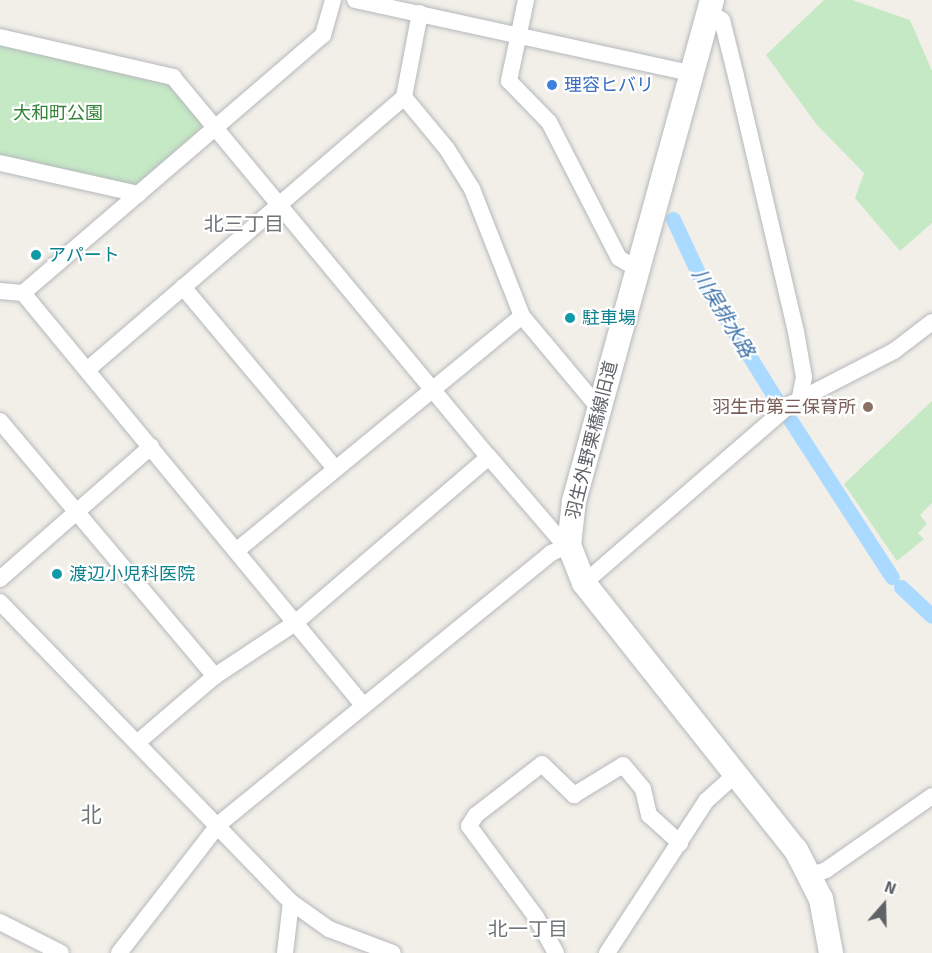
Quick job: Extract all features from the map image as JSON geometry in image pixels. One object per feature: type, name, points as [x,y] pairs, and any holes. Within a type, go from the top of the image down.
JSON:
[{"type":"street","points":[[0,291],[23,293],[323,35],[333,0]]},
{"type":"street","points":[[356,0],[691,73]]},
{"type":"street","points":[[526,0],[509,81],[549,122],[619,258],[637,269]]},
{"type":"street","points":[[711,6],[722,20],[796,332],[804,377],[791,405]]},
{"type":"street","name":"羽生外野栗橋線旧道","points":[[711,6],[574,501],[569,545],[584,583],[796,850],[811,875],[827,921],[831,953]]},
{"type":"street","points":[[87,370],[404,97],[420,13]]},
{"type":"street","points":[[0,37],[168,74],[216,126],[489,457],[557,536],[569,545],[551,553],[362,704],[219,824],[119,953]]},
{"type":"street","points":[[404,97],[447,149],[472,189],[522,316],[599,408]]},
{"type":"street","points":[[0,163],[140,194]]},
{"type":"street","points":[[183,287],[335,468]]},
{"type":"street","points":[[23,293],[362,704]]},
{"type":"street","points":[[236,551],[522,316]]},
{"type":"street","points":[[584,583],[791,405],[894,351],[932,322]]},
{"type":"street","points":[[0,421],[215,676]]},
{"type":"street","points":[[0,579],[151,447]]},
{"type":"street","points":[[138,742],[215,676],[295,623],[489,457]]},
{"type":"street","points":[[0,602],[219,824],[291,902],[329,929],[393,953]]},
{"type":"street","points":[[556,953],[469,826],[476,815],[543,764],[574,795],[623,765],[643,789],[649,815],[680,843]]},
{"type":"street","points":[[607,953],[706,801],[736,774]]},
{"type":"street","points":[[811,875],[826,870],[932,796]]},
{"type":"street","points":[[285,953],[291,902]]},
{"type":"street","points":[[0,922],[61,953]]},
{"type":"green space","points":[[824,0],[852,0],[910,20],[932,71],[932,223],[900,251],[855,198],[864,173],[817,125],[766,55]]},
{"type":"green space","name":"大和町公園","points":[[0,40],[169,81],[202,119],[201,128],[138,189],[0,158]]},
{"type":"green space","points":[[932,401],[932,503],[920,515],[927,524],[918,533],[924,539],[897,561],[844,484]]},
{"type":"waterway","name":"川俣排水路","points":[[673,219],[700,277],[779,404]]},
{"type":"waterway","name":"川俣排水路","points":[[787,415],[892,577]]},
{"type":"waterway","name":"川俣排水路","points":[[901,587],[932,616]]},
{"type":"place","name":"理容ヒバリ","points":[[552,85]]},
{"type":"place","name":"アパート","points":[[36,255]]},
{"type":"place","name":"駐車場","points":[[570,318]]},
{"type":"place","name":"羽生市第三保育所","points":[[868,407]]},
{"type":"place","name":"渡辺小児科医院","points":[[57,574]]},
{"type":"district","name":"北三丁目","points":[[244,224]]},
{"type":"district","name":"北","points":[[91,815]]},
{"type":"district","name":"北一丁目","points":[[528,929]]}]
